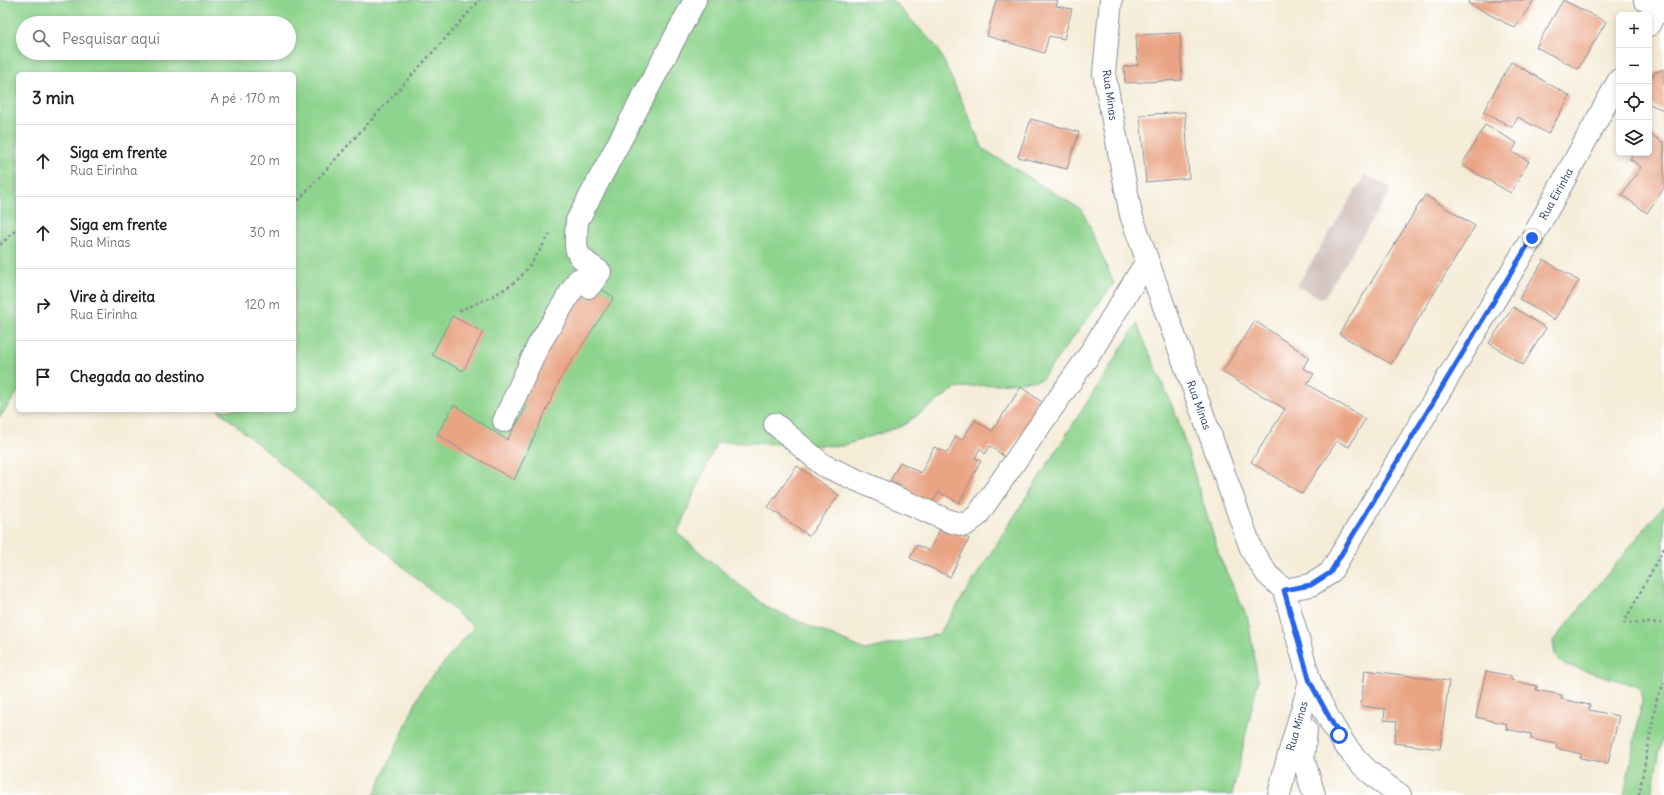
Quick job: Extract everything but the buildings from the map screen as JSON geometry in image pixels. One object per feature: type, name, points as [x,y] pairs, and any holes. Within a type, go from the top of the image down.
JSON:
[{"type":"street","points":[[504,421],[538,346],[578,280],[589,287],[600,272],[581,259],[578,255],[576,248],[577,221],[695,0]]},
{"type":"street","name":"Rua Minas","points":[[1111,0],[1104,73],[1131,215],[1252,551],[1266,574],[1284,590]]},
{"type":"street","name":"Rua Eirinha","points":[[1284,590],[1311,585],[1330,573],[1532,238],[1617,84]]},
{"type":"street","points":[[775,424],[823,465],[949,521],[964,525],[977,516],[1089,355],[1147,261]]},
{"type":"street","points":[[1284,590],[1310,682],[1339,735],[1352,755],[1370,773],[1400,795]]},
{"type":"street","points":[[1310,682],[1303,758],[1314,795]]},
{"type":"street","name":"Rua Minas","points":[[1279,795],[1310,682]]},
{"type":"path","points":[[296,203],[480,0]]},
{"type":"path","points":[[0,245],[16,230]]},
{"type":"path","points":[[1664,548],[1624,623],[1664,623]]},
{"type":"path","points":[[1639,795],[1657,698],[1664,682]]},
{"type":"shaded area","points":[[1365,175],[1392,188],[1323,299],[1297,286]]},
{"type":"green space","points":[[0,0],[892,0],[938,48],[983,149],[1082,210],[1114,283],[1041,380],[956,388],[902,426],[842,446],[717,442],[677,533],[766,607],[865,650],[939,634],[1137,324],[1178,420],[1220,558],[1248,619],[1258,681],[1232,795],[374,795],[422,689],[474,627],[220,412],[296,412],[296,72],[16,72],[16,395],[0,417]]},
{"type":"green space","points":[[1664,505],[1664,729],[1651,795],[1624,795],[1642,701],[1642,693],[1637,686],[1563,664],[1555,656],[1553,641]]},
{"type":"route","points":[[1339,735],[1310,682],[1284,590],[1311,585],[1330,573],[1532,238]]}]
